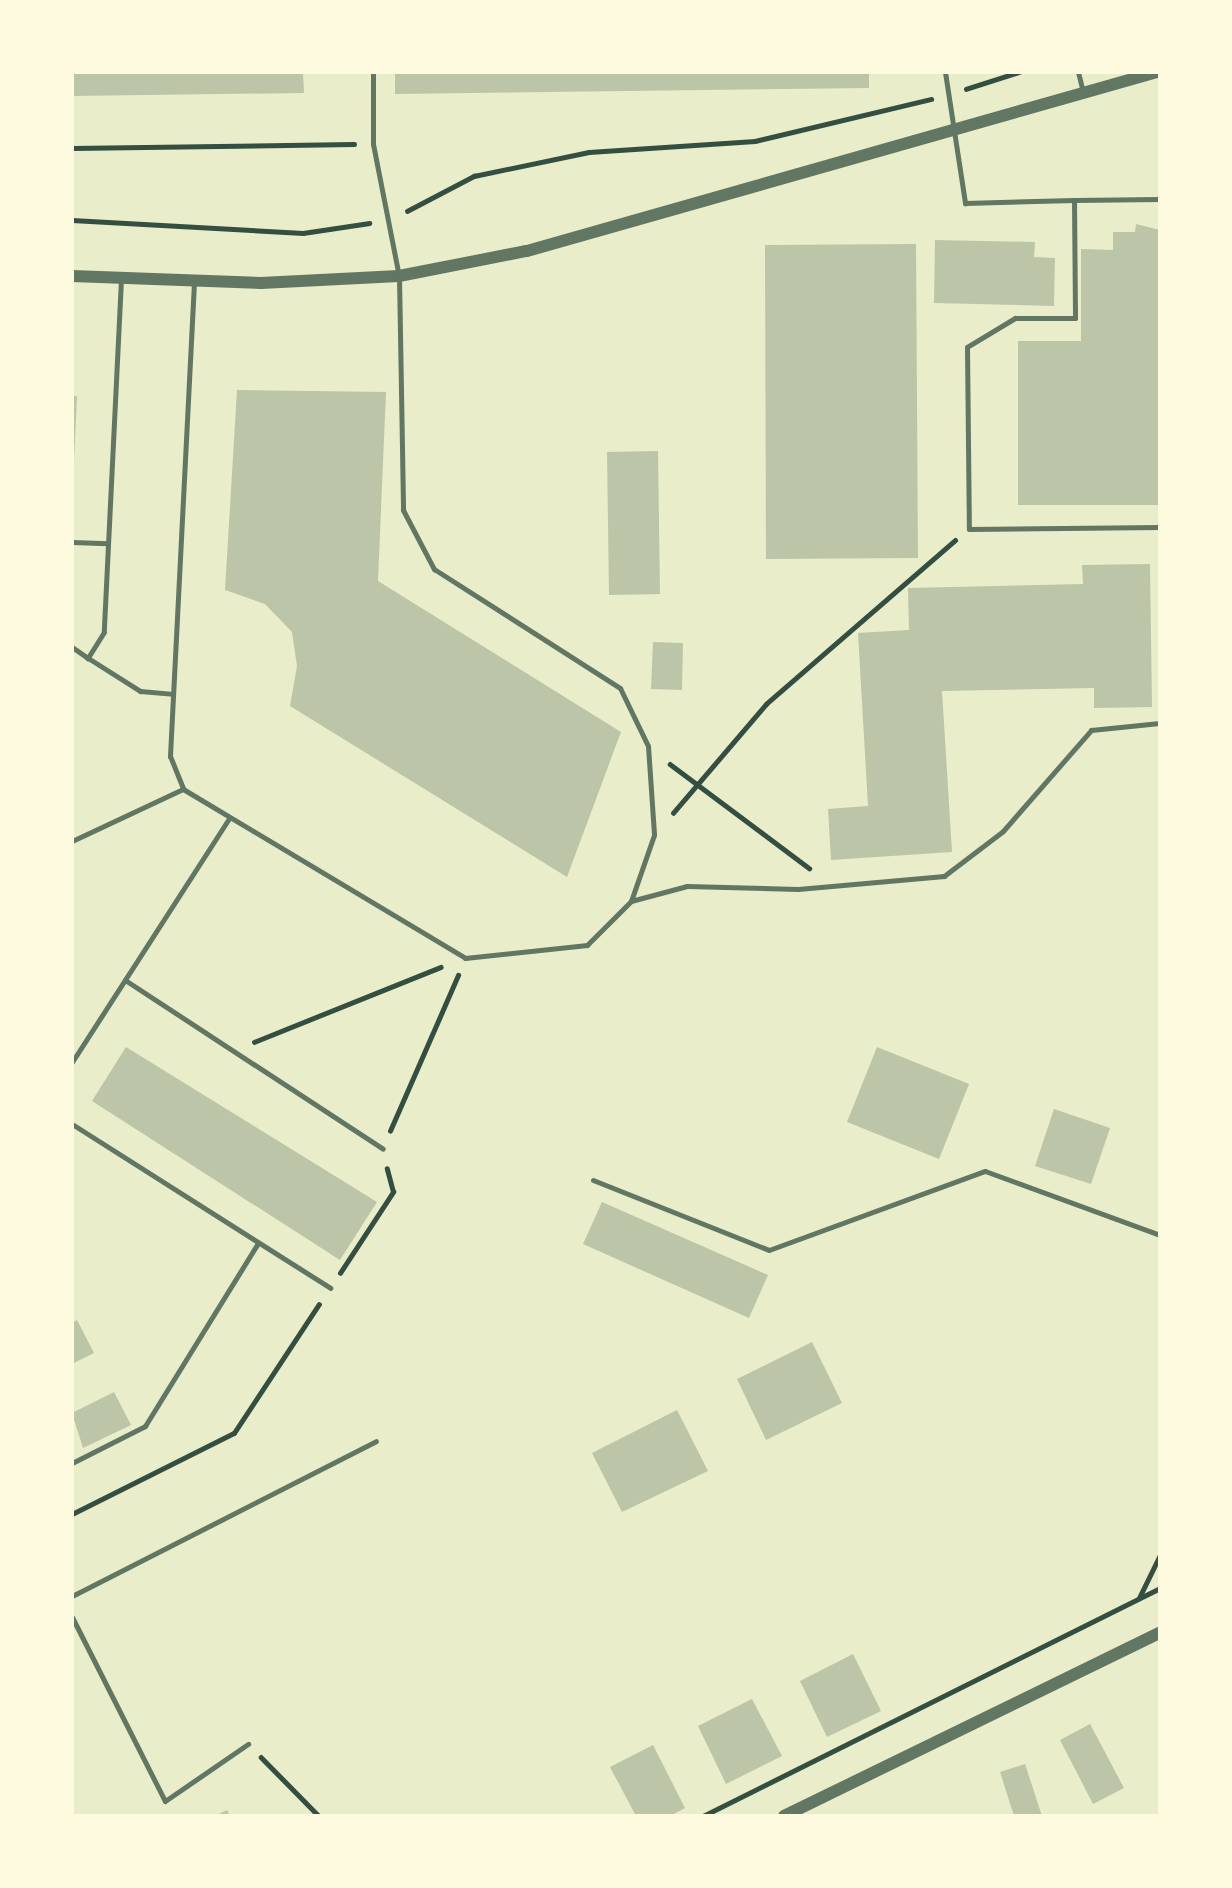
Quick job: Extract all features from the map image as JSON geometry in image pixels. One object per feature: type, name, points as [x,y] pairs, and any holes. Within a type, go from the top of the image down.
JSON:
[{"type":"street","points":[[72,276],[194,282],[399,276],[527,251],[1157,72]]},
{"type":"street","points":[[784,1816],[1160,1633]]},
{"type":"lane","points":[[194,282],[170,756],[183,789],[465,958],[587,945],[631,901],[654,835],[648,746],[620,688],[434,569],[403,510],[399,276],[373,144],[373,72]]},
{"type":"lane","points":[[944,72],[951,131],[963,161],[965,203],[1160,200]]},
{"type":"lane","points":[[1079,72],[1083,92]]},
{"type":"lane","points":[[1074,200],[1075,317],[1015,318],[967,347],[969,529],[1160,527]]},
{"type":"lane","points":[[88,658],[104,632],[121,279]]},
{"type":"lane","points":[[72,541],[108,543]]},
{"type":"lane","points":[[72,647],[140,691],[173,694]]},
{"type":"lane","points":[[631,901],[687,886],[833,886],[944,876],[1003,831],[1091,730],[1160,723]]},
{"type":"lane","points":[[72,841],[183,789]]},
{"type":"lane","points":[[72,1062],[229,818]]},
{"type":"lane","points":[[125,981],[383,1149]]},
{"type":"lane","points":[[72,1124],[330,1288]]},
{"type":"lane","points":[[593,1180],[769,1250],[985,1171],[1160,1235]]},
{"type":"lane","points":[[72,1463],[145,1426],[258,1243]]},
{"type":"lane","points":[[72,1596],[376,1441]]},
{"type":"lane","points":[[72,1618],[165,1801],[248,1744]]},
{"type":"path","points":[[72,220],[303,233],[387,221],[474,176],[589,152],[755,141],[945,96],[1019,72]]},
{"type":"path","points":[[72,148],[373,144]]},
{"type":"path","points":[[654,835],[766,704],[969,529]]},
{"type":"path","points":[[648,746],[696,785],[833,886]]},
{"type":"path","points":[[233,1051],[465,958]]},
{"type":"path","points":[[72,1514],[234,1433],[393,1192],[383,1149],[465,958]]},
{"type":"path","points":[[1139,1599],[1160,1555]]},
{"type":"path","points":[[703,1816],[1160,1588]]},
{"type":"path","points":[[248,1744],[319,1816]]},
{"type":"building","points":[[72,72],[303,72],[304,93],[72,96]]},
{"type":"building","points":[[395,72],[869,72],[869,88],[395,94]]},
{"type":"building","points":[[1136,224],[1160,230],[1160,505],[1018,505],[1018,341],[1081,341],[1081,249],[1113,250],[1113,232],[1135,232]]},
{"type":"building","points":[[935,240],[1035,242],[1034,257],[1055,258],[1054,306],[934,303]]},
{"type":"building","points":[[916,244],[918,558],[766,559],[765,245]]},
{"type":"building","points":[[237,390],[386,392],[378,581],[621,732],[567,877],[290,706],[297,666],[292,632],[265,604],[225,590]]},
{"type":"building","points":[[72,396],[77,396],[74,461],[72,460]]},
{"type":"building","points":[[658,451],[660,594],[609,595],[607,452]]},
{"type":"building","points":[[1150,564],[1152,707],[1094,708],[1094,688],[942,691],[952,852],[831,860],[828,809],[868,806],[858,633],[909,630],[908,588],[1083,584],[1082,565]]},
{"type":"building","points":[[653,642],[683,643],[682,690],[651,689]]},
{"type":"building","points":[[126,1047],[377,1202],[340,1260],[92,1101]]},
{"type":"building","points":[[877,1047],[969,1084],[939,1159],[847,1122]]},
{"type":"building","points":[[1054,1109],[1110,1128],[1091,1184],[1035,1166]]},
{"type":"building","points":[[602,1202],[768,1275],[749,1318],[583,1244]]},
{"type":"building","points":[[77,1320],[94,1353],[72,1364],[72,1323]]},
{"type":"building","points":[[812,1342],[842,1403],[766,1440],[737,1379]]},
{"type":"building","points":[[114,1392],[131,1425],[83,1448],[72,1413]]},
{"type":"building","points":[[677,1410],[708,1471],[622,1512],[592,1453]]},
{"type":"building","points":[[853,1654],[881,1711],[827,1737],[800,1681]]},
{"type":"building","points":[[752,1699],[782,1756],[726,1784],[698,1726]]},
{"type":"building","points":[[1090,1724],[1124,1788],[1093,1804],[1060,1740]]},
{"type":"building","points":[[653,1745],[685,1808],[670,1816],[636,1816],[610,1767]]},
{"type":"building","points":[[1025,1764],[1042,1816],[1014,1816],[1000,1772]]},
{"type":"building","points":[[227,1810],[230,1816],[215,1816]]}]
